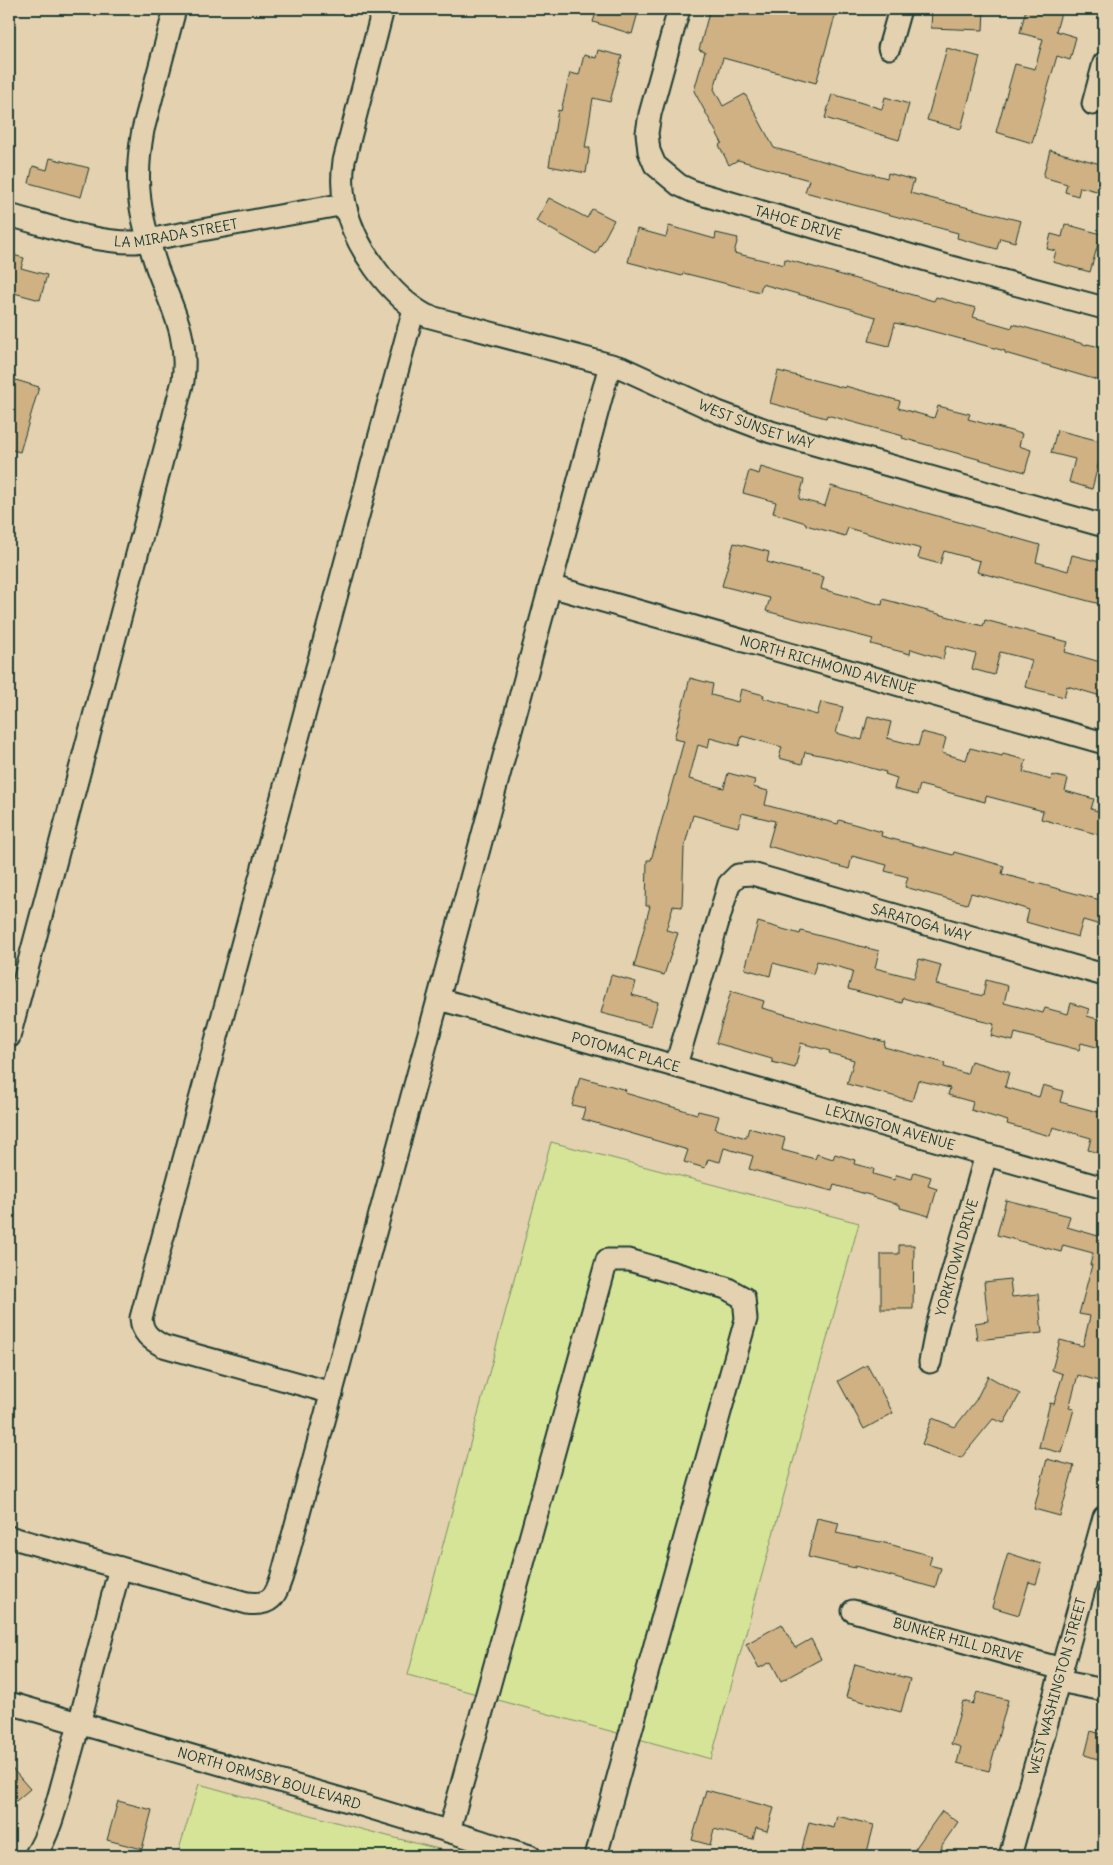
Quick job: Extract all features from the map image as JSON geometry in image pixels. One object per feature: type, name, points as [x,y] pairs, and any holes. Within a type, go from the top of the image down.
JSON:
[{"type":"street","points":[[9,1037],[183,381],[185,365],[182,333],[149,241],[138,197],[137,182],[140,149],[175,9]]},
{"type":"street","points":[[332,1393],[164,1346],[146,1335],[142,1327],[141,1318],[414,309],[394,290],[373,265],[355,233],[345,204],[343,186],[344,161],[383,9]]},
{"type":"street","name":"TAHOE DRIVE","points":[[679,9],[650,114],[648,133],[649,151],[655,165],[679,185],[694,192],[940,264],[1104,308]]},
{"type":"street","points":[[889,48],[900,9]]},
{"type":"street","points":[[1093,104],[1104,62]]},
{"type":"street","name":"LA MIRADA STREET","points":[[9,215],[109,241],[122,242],[149,241],[345,204]]},
{"type":"street","name":"WEST SUNSET WAY","points":[[414,309],[427,316],[610,365],[641,376],[749,425],[1104,526]]},
{"type":"street","points":[[9,1537],[248,1603],[261,1604],[270,1600],[279,1586],[610,365]]},
{"type":"street","name":"NORTH RICHMOND AVENUE","points":[[550,586],[1104,742]]},
{"type":"street","name":"SARATOGA WAY","points":[[738,875],[752,874],[1104,975]]},
{"type":"street","name":"POTOMAC PLACE","points":[[439,999],[676,1065],[729,884],[738,875]]},
{"type":"street","name":"LEXINGTON AVENUE","points":[[676,1065],[1104,1188]]},
{"type":"street","name":"YORKTOWN DRIVE","points":[[930,1362],[937,1326],[986,1155]]},
{"type":"street","points":[[449,1832],[607,1260],[629,1260],[726,1288],[744,1298],[746,1318],[596,1856]]},
{"type":"street","name":"WEST WASHINGTON STREET","points":[[1010,1856],[1104,1517]]},
{"type":"street","points":[[35,1856],[43,1845],[80,1724],[120,1568]]},
{"type":"street","name":"BUNKER HILL DRIVE","points":[[853,1611],[1104,1690]]},
{"type":"street","name":"NORTH ORMSBY BOULEVARD","points":[[9,1703],[530,1856]]},
{"type":"green space","points":[[551,1142],[859,1223],[711,1759],[408,1675]]},
{"type":"green space","points":[[199,1784],[368,1831],[466,1856],[177,1856]]},
{"type":"building","points":[[597,9],[639,9],[632,34],[593,22]]},
{"type":"building","points":[[710,9],[837,9],[816,83],[723,58],[714,89],[723,106],[745,94],[774,148],[887,178],[888,173],[914,180],[910,193],[1021,221],[1015,242],[1000,238],[997,249],[957,238],[958,233],[805,192],[809,180],[738,160],[729,165],[719,145],[722,143],[694,91],[705,52],[699,50]]},
{"type":"building","points":[[932,9],[984,9],[983,30],[931,28]]},
{"type":"building","points":[[1026,9],[1062,9],[1056,31],[1076,37],[1070,60],[1057,56],[1032,143],[996,132],[1015,64],[1035,69],[1043,39],[1020,33]]},
{"type":"building","points":[[947,48],[980,57],[961,129],[927,120]]},
{"type":"building","points":[[598,50],[622,56],[610,102],[593,98],[585,148],[590,148],[586,173],[549,166],[558,110],[561,111],[570,73],[579,75],[584,55],[596,58]]},
{"type":"building","points":[[832,94],[882,109],[885,97],[909,104],[899,140],[825,118]]},
{"type":"building","points":[[1050,150],[1104,165],[1104,182],[1101,192],[1080,187],[1078,196],[1065,192],[1067,184],[1043,177]]},
{"type":"building","points":[[50,158],[89,168],[81,197],[29,183],[33,166],[47,170]]},
{"type":"building","points":[[549,198],[587,218],[592,209],[614,220],[596,254],[536,221]]},
{"type":"building","points":[[1065,224],[1101,234],[1090,272],[1053,262],[1056,251],[1047,249],[1051,234],[1062,237]]},
{"type":"building","points":[[669,226],[715,239],[716,233],[738,238],[734,253],[784,265],[785,259],[934,301],[936,297],[976,308],[973,317],[1012,328],[1013,324],[1104,348],[1104,382],[1005,353],[1005,351],[913,326],[895,323],[889,346],[869,341],[876,317],[855,310],[762,284],[760,292],[683,273],[682,276],[628,262],[637,229],[666,237]]},
{"type":"building","points":[[9,254],[24,258],[21,268],[47,275],[40,300],[14,293],[13,297],[9,296]]},
{"type":"building","points":[[778,371],[900,401],[898,408],[934,418],[938,406],[970,414],[968,419],[1022,434],[1019,446],[1031,450],[1025,472],[827,415],[826,418],[770,403]]},
{"type":"building","points":[[9,378],[39,387],[20,452],[9,449]]},
{"type":"building","points":[[1057,430],[1104,442],[1092,489],[1069,482],[1075,459],[1051,453]]},
{"type":"building","points":[[761,467],[804,480],[799,499],[825,506],[831,486],[1040,545],[1036,562],[1068,571],[1072,555],[1104,563],[1104,605],[977,572],[980,561],[944,551],[940,564],[918,558],[921,549],[848,528],[845,536],[773,513],[776,502],[743,493],[749,471],[759,474]]},
{"type":"building","points":[[734,543],[769,552],[767,562],[824,577],[821,589],[882,605],[883,599],[983,626],[985,620],[1068,642],[1065,652],[1104,663],[1104,697],[1067,686],[1064,697],[1025,687],[1032,660],[1000,652],[994,675],[972,669],[976,654],[946,646],[943,659],[911,649],[910,654],[871,644],[873,639],[766,611],[770,598],[722,586]]},
{"type":"building","points":[[690,678],[713,684],[711,695],[738,702],[741,689],[764,695],[763,698],[789,705],[788,707],[817,715],[821,702],[843,707],[836,733],[862,740],[868,716],[891,722],[887,738],[918,746],[922,732],[946,738],[942,753],[966,760],[970,748],[1002,756],[1003,754],[1026,760],[1023,772],[1051,780],[1052,775],[1068,779],[1065,791],[1094,799],[1091,809],[1104,813],[1104,836],[1041,819],[1043,811],[986,796],[985,802],[920,785],[917,795],[894,789],[897,778],[885,774],[886,772],[830,757],[805,752],[802,764],[779,758],[782,747],[742,736],[739,746],[710,738],[708,748],[698,745],[689,779],[724,788],[728,773],[755,780],[753,787],[768,791],[765,805],[838,824],[839,820],[882,832],[881,836],[953,855],[954,852],[1004,866],[1002,874],[1104,901],[1104,926],[1083,920],[1078,937],[1026,922],[1029,910],[1001,901],[971,893],[967,904],[905,887],[908,877],[885,871],[887,865],[852,856],[849,869],[768,846],[775,821],[742,813],[738,827],[693,815],[684,848],[682,907],[673,906],[666,930],[678,933],[664,975],[634,967],[650,906],[646,906],[647,860],[651,860],[684,741],[674,739]]},
{"type":"building","points":[[758,922],[800,934],[801,931],[879,951],[875,968],[914,978],[919,959],[941,965],[936,984],[983,996],[986,980],[1008,986],[1004,1003],[1043,1013],[1045,1008],[1068,1014],[1071,1003],[1089,1009],[1087,1016],[1104,1021],[1104,1049],[1081,1043],[1079,1050],[1015,1033],[1013,1041],[991,1036],[994,1024],[977,1020],[977,1018],[903,998],[902,1003],[848,989],[853,971],[817,961],[813,974],[773,963],[770,976],[745,969]]},
{"type":"building","points":[[611,975],[636,982],[632,995],[658,1002],[651,1026],[601,1013]]},
{"type":"building","points":[[731,991],[764,1001],[762,1008],[885,1042],[884,1047],[945,1063],[944,1067],[967,1074],[971,1061],[1009,1072],[1005,1087],[1039,1097],[1043,1085],[1063,1091],[1060,1102],[1098,1112],[1100,1106],[1104,1107],[1104,1154],[1088,1150],[1091,1138],[1053,1127],[1050,1136],[1007,1124],[1008,1121],[971,1110],[973,1102],[948,1095],[950,1088],[918,1080],[912,1101],[847,1084],[854,1060],[829,1053],[830,1051],[801,1043],[795,1068],[772,1062],[772,1059],[716,1043]]},
{"type":"building","points":[[580,1077],[626,1090],[625,1093],[697,1114],[698,1111],[719,1116],[715,1129],[746,1138],[749,1128],[785,1138],[782,1150],[815,1159],[817,1154],[833,1159],[835,1154],[855,1160],[854,1164],[874,1169],[873,1174],[894,1180],[897,1175],[912,1179],[914,1172],[931,1177],[928,1186],[937,1189],[929,1216],[900,1208],[900,1205],[873,1196],[834,1185],[832,1191],[749,1169],[753,1156],[724,1148],[720,1162],[708,1159],[705,1168],[684,1162],[688,1150],[582,1119],[585,1108],[572,1105]]},
{"type":"building","points":[[1006,1200],[1070,1216],[1067,1227],[1098,1236],[1100,1227],[1104,1228],[1104,1374],[1102,1382],[1078,1375],[1069,1408],[1074,1409],[1062,1453],[1039,1447],[1050,1403],[1054,1404],[1063,1374],[1052,1370],[1060,1340],[1083,1346],[1090,1316],[1079,1314],[1092,1265],[1090,1265],[1093,1253],[1063,1245],[1061,1252],[997,1235]]},
{"type":"building","points":[[899,1245],[914,1245],[913,1309],[881,1309],[881,1254],[899,1254]]},
{"type":"building","points":[[1010,1279],[1012,1297],[1038,1294],[1042,1333],[977,1340],[975,1323],[988,1321],[984,1282]]},
{"type":"building","points":[[867,1365],[893,1413],[864,1429],[838,1381]]},
{"type":"building","points":[[988,1376],[1020,1394],[1004,1423],[993,1419],[961,1458],[922,1444],[932,1418],[955,1427],[976,1400]]},
{"type":"building","points":[[1047,1459],[1074,1466],[1060,1516],[1034,1509]]},
{"type":"building","points":[[817,1518],[839,1523],[836,1533],[885,1543],[932,1556],[929,1565],[941,1568],[935,1588],[855,1566],[855,1568],[808,1557]]},
{"type":"building","points":[[1008,1553],[1042,1564],[1036,1584],[1029,1582],[1019,1615],[992,1607]]},
{"type":"building","points":[[782,1624],[795,1648],[811,1639],[821,1659],[781,1681],[771,1662],[759,1668],[746,1644]]},
{"type":"building","points":[[855,1664],[910,1679],[901,1712],[846,1697]]},
{"type":"building","points":[[977,1692],[1008,1700],[989,1771],[957,1763],[961,1747],[951,1744],[963,1701],[973,1704]]},
{"type":"building","points":[[1091,1731],[1104,1735],[1104,1761],[1085,1755]]},
{"type":"building","points":[[9,1765],[30,1789],[9,1807]]},
{"type":"building","points":[[706,1790],[774,1808],[767,1831],[756,1828],[753,1839],[714,1829],[710,1845],[692,1840]]},
{"type":"building","points":[[118,1801],[152,1810],[142,1849],[107,1840]]},
{"type":"building","points":[[942,1811],[958,1822],[942,1845],[941,1856],[910,1856]]},
{"type":"building","points":[[837,1816],[874,1825],[866,1856],[815,1856],[801,1853],[809,1822],[834,1828]]}]
